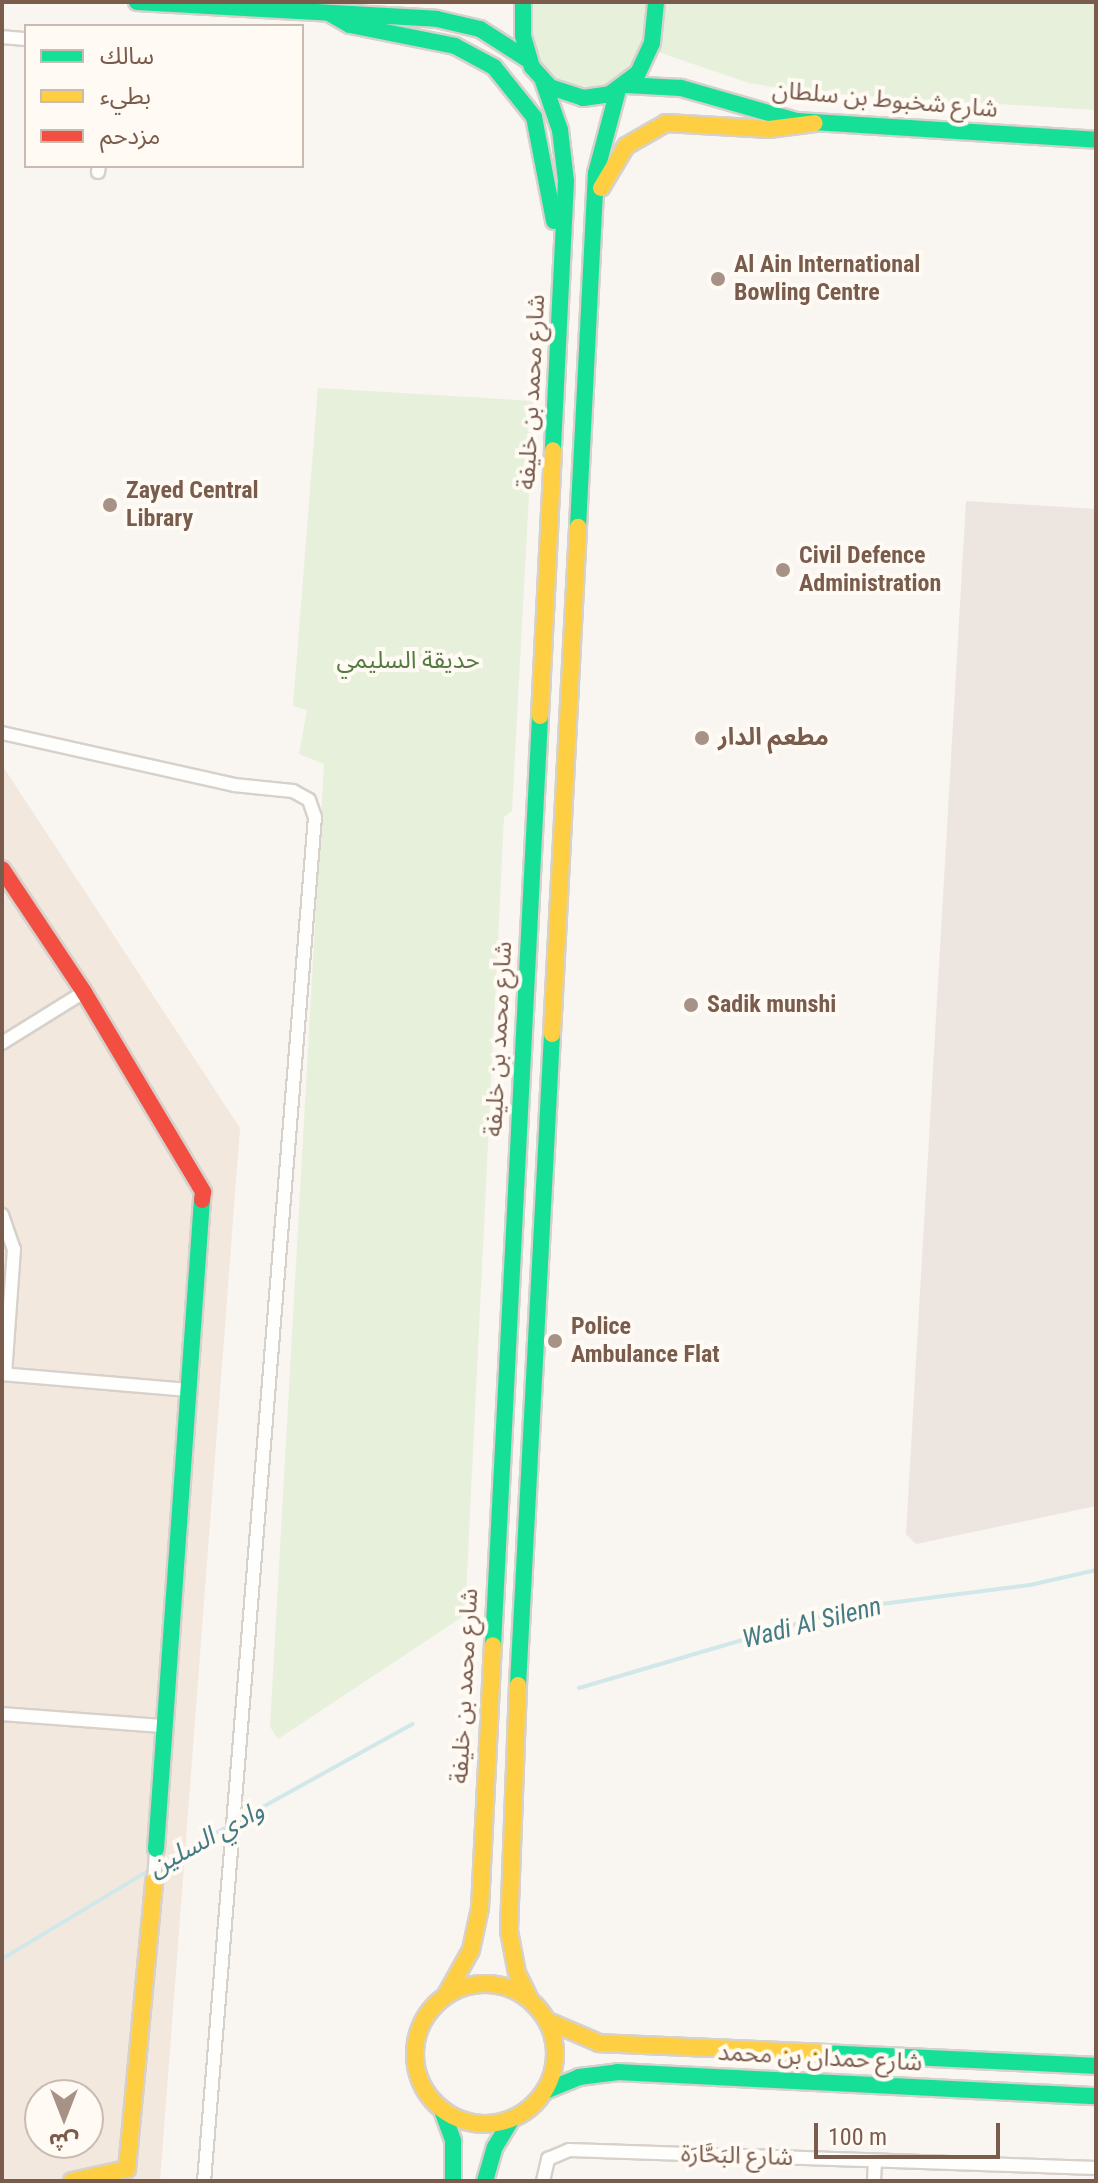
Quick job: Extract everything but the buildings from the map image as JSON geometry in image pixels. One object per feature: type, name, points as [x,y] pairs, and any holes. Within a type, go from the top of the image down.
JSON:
[{"type":"main road","points":[[137,2],[458,23],[480,29],[527,59]]},
{"type":"main road","points":[[523,2],[527,59]]},
{"type":"main road","points":[[485,2181],[495,2147],[512,2119],[545,2091],[556,2049],[548,2021],[529,1998],[517,1973],[509,1931],[513,1780],[593,216],[598,156],[622,88],[648,54],[656,2]]},
{"type":"main road","points":[[329,13],[350,25],[455,46],[494,67],[514,86],[540,136],[562,255]]},
{"type":"main road","name":"شارع محمد بن خليفة","points":[[446,1995],[471,1950],[480,1908],[562,255],[565,164],[558,121],[543,81],[527,59]]},
{"type":"main road","name":"شارع شخبوط بن سلطان","points":[[543,81],[574,97],[622,88],[681,88],[762,115],[815,123],[1096,140]]},
{"type":"main road","points":[[593,216],[614,160],[651,129],[685,121],[769,129],[815,123]]},
{"type":"main road","points":[[2,869],[84,992],[203,1192],[156,1849]]},
{"type":"main road","points":[[72,2181],[126,2175],[154,1881]]},
{"type":"main road","points":[[453,2181],[453,2141],[442,2110],[423,2087],[415,2059],[425,2016],[446,1995],[488,1983],[529,1998]]},
{"type":"main road","name":"شارع حمدان بن محمد","points":[[548,2021],[599,2043],[1096,2066]]},
{"type":"main road","name":"شارع حمدان بن محمد","points":[[545,2091],[579,2077],[617,2072],[1096,2096]]},
{"type":"main road","points":[[442,2110],[483,2124],[512,2119]]},
{"type":"street","points":[[2,37],[24,39]]},
{"type":"street","points":[[2,733],[234,785],[293,791],[314,808],[235,1845],[204,2181]]},
{"type":"street","points":[[2,1043],[84,992]]},
{"type":"street","points":[[2,1215],[14,1249],[3,1374],[188,1390]]},
{"type":"street","points":[[2,1714],[163,1726]]},
{"type":"street","points":[[154,1881],[156,1849]]},
{"type":"street","name":"شارع البَحَّارَة","points":[[543,2181],[548,2159],[569,2150],[1096,2168]]},
{"type":"street","points":[[874,2181],[875,2161]]},
{"type":"shaded area","points":[[966,501],[1096,509],[1096,1506],[916,1544],[906,1534]]},
{"type":"shaded area","points":[[2,765],[240,1128],[160,2181],[2,2181]]},
{"type":"green space","points":[[531,2],[647,2],[644,45],[628,76],[593,90],[558,81],[544,69],[533,43]]},
{"type":"green space","points":[[667,2],[1096,2],[1096,110],[804,92],[749,83],[658,52]]},
{"type":"green space","name":"حديقة السليمي","points":[[318,388],[534,401],[512,811],[504,817],[465,1615],[278,1739],[270,1727],[324,764],[299,754],[307,710],[293,706]]},
{"type":"waterway","name":"Wadi Al Silenn","points":[[579,1688],[850,1608],[1030,1585],[1096,1570]]},
{"type":"waterway","name":"وادي السلين","points":[[158,1865],[412,1724]]},
{"type":"waterway","name":"وادي السلين","points":[[2,1959],[151,1869]]},
{"type":"traffic: fast","points":[[137,2],[437,19],[480,29],[527,59]]},
{"type":"traffic: fast","points":[[523,2],[523,36],[532,67],[550,87],[583,98],[610,94],[638,73],[652,43],[656,2]]},
{"type":"traffic: fast","points":[[329,13],[350,25],[455,46],[494,67],[534,117],[554,221]]},
{"type":"traffic: fast","points":[[543,81],[560,130],[566,181],[553,450]]},
{"type":"traffic: fast","points":[[626,85],[681,88],[797,121],[1096,140]]},
{"type":"traffic: fast","points":[[578,527],[596,173],[618,90]]},
{"type":"traffic: fast","points":[[493,1645],[540,716]]},
{"type":"traffic: fast","points":[[518,1685],[552,1034]]},
{"type":"traffic: fast","points":[[156,1849],[202,1200]]},
{"type":"traffic: fast","points":[[825,2053],[1096,2066]]},
{"type":"traffic: fast","points":[[545,2091],[579,2077],[617,2072],[1096,2096]]},
{"type":"traffic: fast","points":[[442,2110],[453,2141],[453,2181]]},
{"type":"traffic: fast","points":[[485,2181],[495,2147],[512,2119]]},
{"type":"traffic: slow","points":[[601,188],[626,146],[666,123],[769,129],[815,123]]},
{"type":"traffic: slow","points":[[540,716],[553,450]]},
{"type":"traffic: slow","points":[[552,1034],[578,527]]},
{"type":"traffic: slow","points":[[446,1995],[471,1950],[480,1908],[493,1645]]},
{"type":"traffic: slow","points":[[518,1685],[509,1931],[517,1973],[529,1998]]},
{"type":"traffic: slow","points":[[72,2181],[127,2169],[154,1881]]},
{"type":"traffic: slow","points":[[485,1984],[512,1989],[535,2004],[550,2027],[555,2054],[550,2081],[535,2104],[512,2119],[485,2124],[458,2119],[435,2104],[420,2081],[415,2054],[420,2027],[435,2004],[458,1989],[485,1984]]},
{"type":"traffic: slow","points":[[548,2021],[599,2043],[825,2053]]},
{"type":"traffic: jam","points":[[2,869],[84,992],[203,1192],[202,1200]]},
{"type":"place","name":"Al Ain International Bowling Centre","points":[[718,279]]},
{"type":"place","name":"Zayed Central Library","points":[[110,505]]},
{"type":"place","name":"Civil Defence Administration","points":[[783,570]]},
{"type":"place","name":"مطعم الدار","points":[[702,738]]},
{"type":"place","name":"Sadik munshi","points":[[691,1005]]},
{"type":"place","name":"Police Ambulance Flat","points":[[555,1341]]}]
